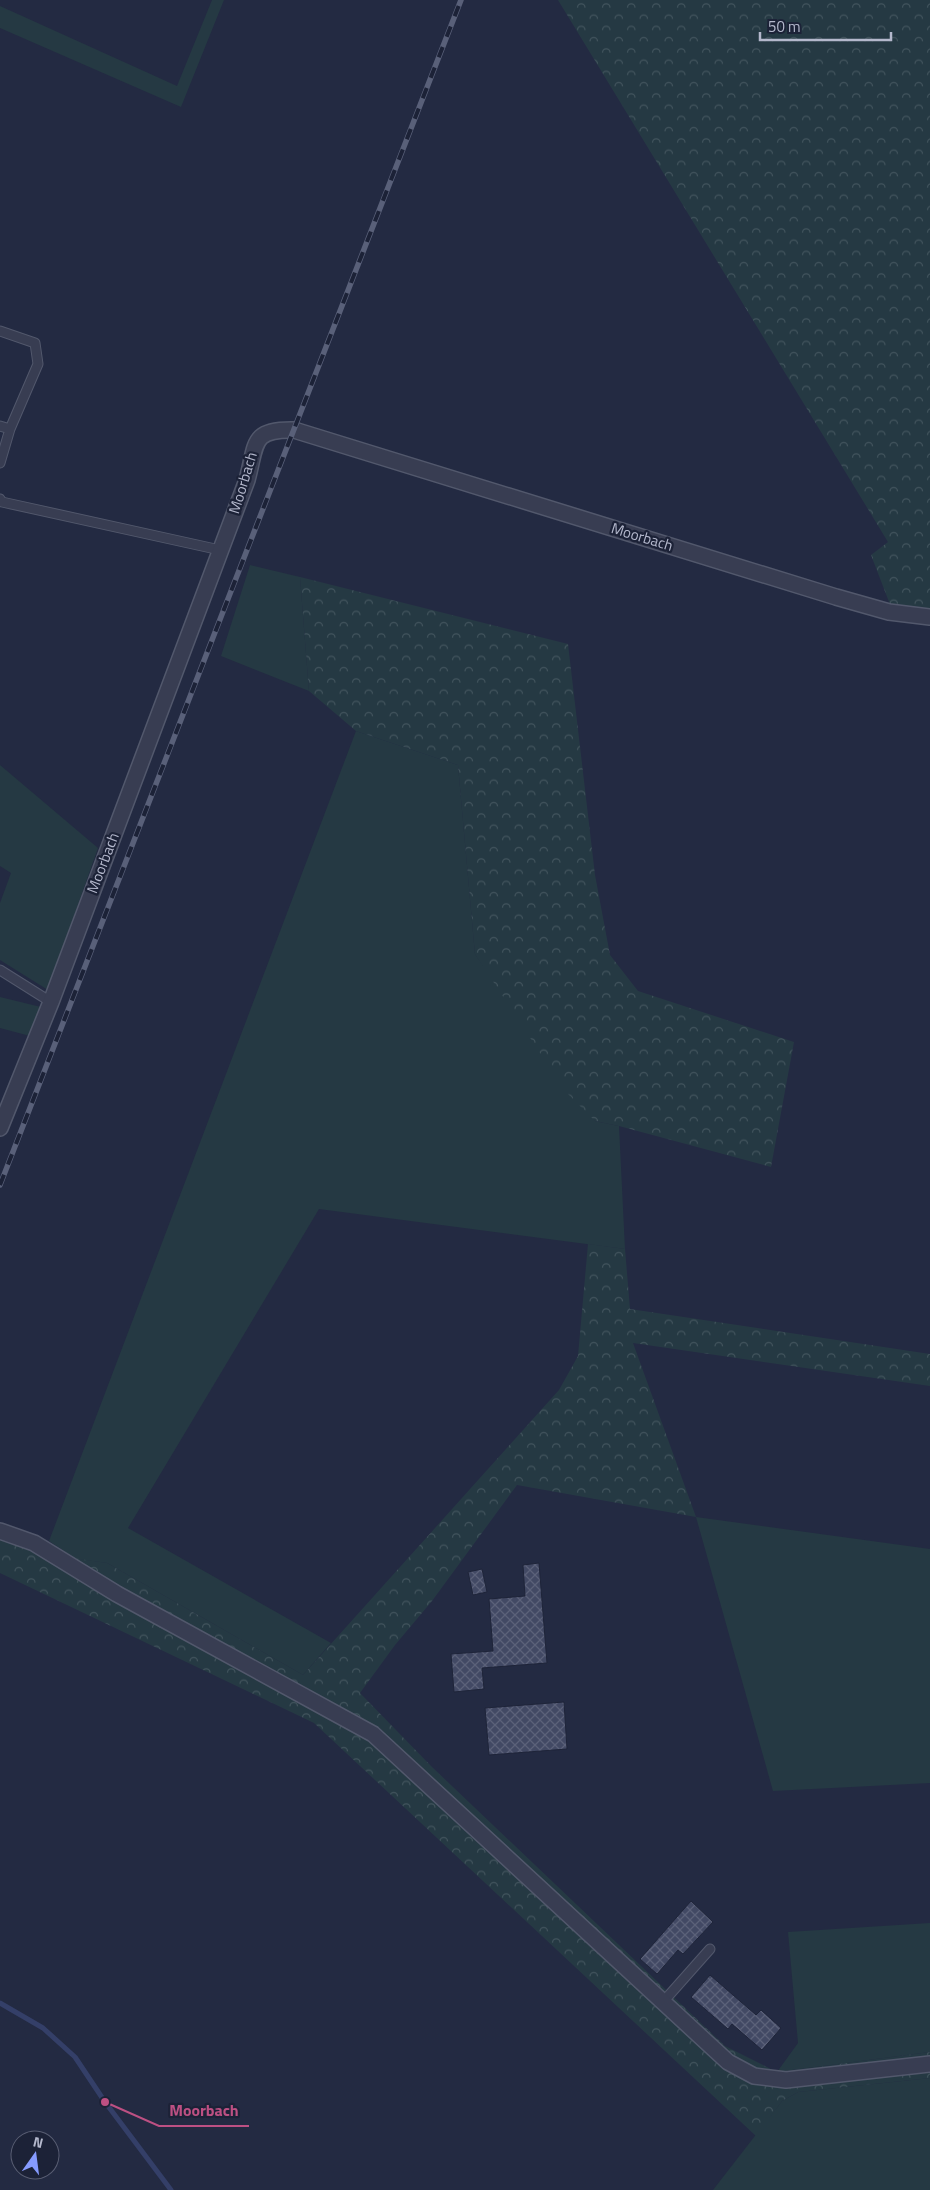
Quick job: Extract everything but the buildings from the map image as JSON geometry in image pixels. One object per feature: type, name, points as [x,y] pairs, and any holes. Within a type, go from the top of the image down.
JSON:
[{"type":"street","name":"Moorbach","points":[[0,1128],[51,1002],[247,480],[255,445],[264,433],[273,429],[294,430],[836,597],[889,612],[930,616]]},
{"type":"street","points":[[0,1531],[34,1543],[116,1594],[373,1734],[728,2062],[754,2076],[786,2080],[930,2064]]},
{"type":"lane","points":[[0,331],[35,343],[38,364],[10,429],[0,463]]},
{"type":"lane","points":[[0,426],[10,429]]},
{"type":"lane","points":[[0,499],[2,502],[220,550]]},
{"type":"lane","points":[[0,970],[51,1002]]},
{"type":"lane","points":[[663,2002],[710,1948]]},
{"type":"green space","points":[[212,0],[224,0],[181,107],[0,28],[0,6],[177,86]]},
{"type":"green space","points":[[558,0],[930,0],[930,622],[891,607],[871,555],[888,542]]},
{"type":"green space","points":[[250,565],[300,577],[309,691],[221,656]]},
{"type":"green space","points":[[300,577],[568,644],[595,875],[610,955],[638,991],[794,1042],[771,1167],[595,1121],[565,1091],[475,954],[458,765],[356,731],[309,691]]},
{"type":"green space","points":[[356,731],[458,765],[475,954],[595,1121],[619,1126],[625,1249],[319,1209],[128,1528],[331,1643],[303,1675],[107,1563],[76,1559],[49,1541]]},
{"type":"green space","points":[[0,765],[98,848],[48,990],[0,960],[0,903],[11,873],[0,866]]},
{"type":"green space","points":[[0,997],[41,1007],[30,1036],[0,1028]]},
{"type":"green space","points":[[588,1244],[625,1249],[630,1309],[930,1354],[930,1386],[633,1343],[696,1517],[517,1485],[432,1601],[395,1645],[360,1693],[432,1767],[725,2046],[777,2072],[930,2052],[930,2078],[798,2092],[782,2101],[756,2136],[314,1723],[0,1573],[0,1539],[38,1553],[107,1563],[303,1675],[559,1390],[578,1356]]},
{"type":"green space","points":[[696,1517],[930,1549],[930,1783],[773,1791]]},
{"type":"green space","points":[[930,1923],[930,2052],[777,2072],[798,2043],[788,1932]]},
{"type":"green space","points":[[930,2078],[930,2190],[713,2190],[782,2101],[798,2092]]},
{"type":"waterway","name":"Moorbach","points":[[0,2003],[43,2028],[75,2057],[105,2102],[171,2190]]},
{"type":"railway","points":[[0,1185],[461,0]]},
{"type":"place","name":"Moorbach","points":[[105,2102]]}]
